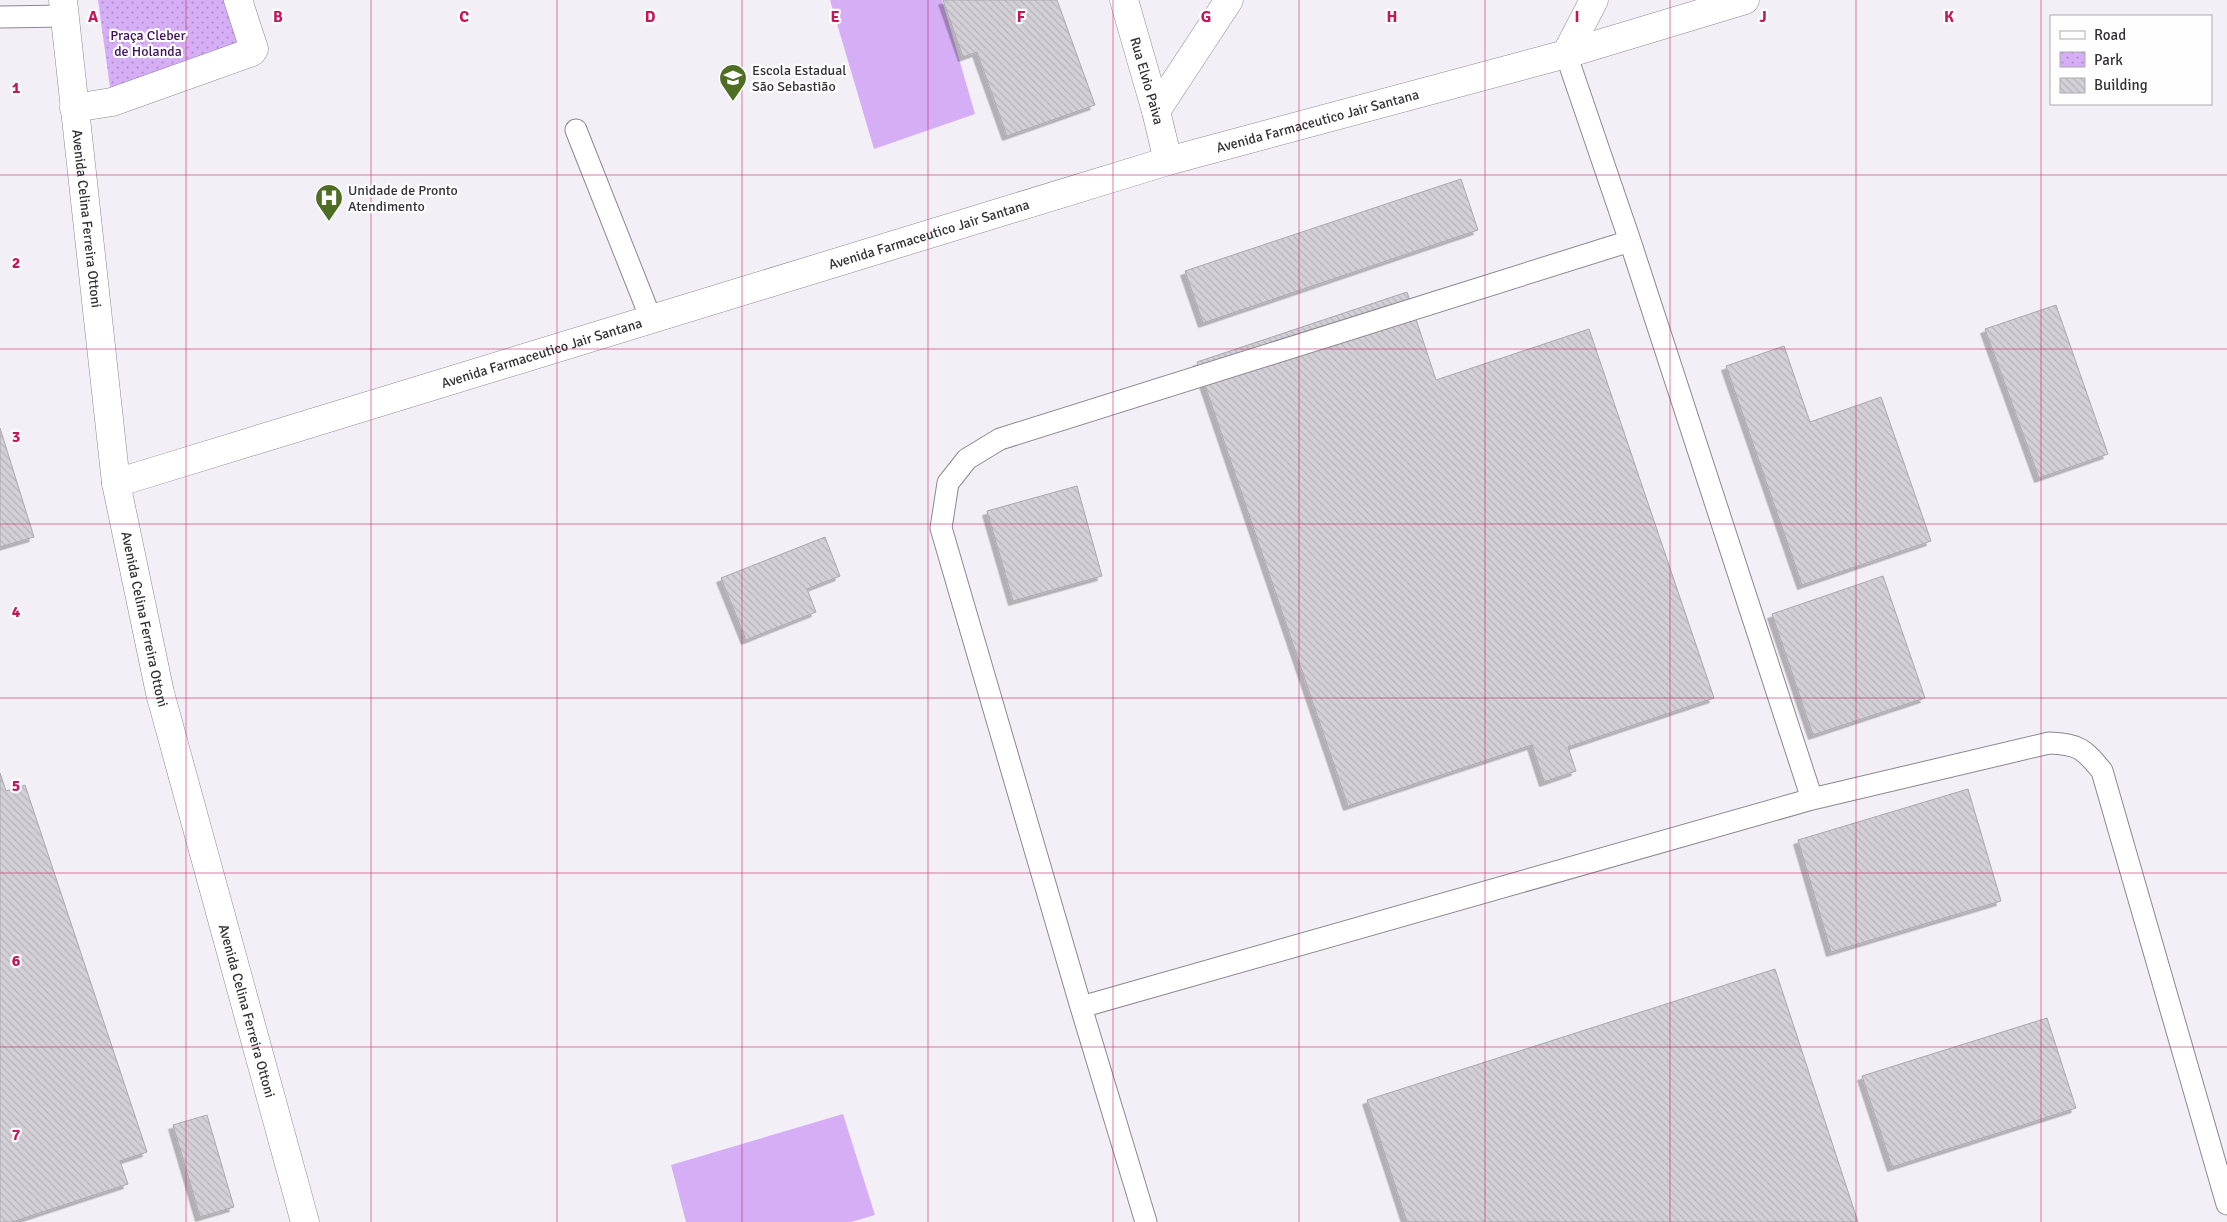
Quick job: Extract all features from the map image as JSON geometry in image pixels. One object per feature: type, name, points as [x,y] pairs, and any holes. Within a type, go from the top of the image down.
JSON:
[{"type":"street","points":[[74,108],[112,102],[252,52],[254,50],[238,0]]},
{"type":"street","name":"Rua Elvio Paiva","points":[[1124,0],[1156,111],[1168,161]]},
{"type":"street","points":[[1156,111],[1229,0]]},
{"type":"street","points":[[1566,54],[1594,0]]},
{"type":"street","name":"Avenida Farmaceutico Jair Santana","points":[[116,483],[1168,161],[1566,54],[1745,0]]},
{"type":"street","name":"Avenida Celina Ferreira Ottoni","points":[[64,8],[116,483],[160,693],[305,1222]]},
{"type":"lane","points":[[0,17],[64,8]]},
{"type":"lane","points":[[1566,54],[1630,241],[1812,799]]},
{"type":"lane","points":[[576,130],[651,319]]},
{"type":"lane","points":[[1146,1222],[1081,1007],[942,528],[948,483],[968,459],[1000,439],[1630,241]]},
{"type":"lane","points":[[1081,1007],[1812,799],[2049,742],[2072,744],[2088,754],[2102,771],[2227,1204]]},
{"type":"green space","name":"Praça Cleber de Holanda","points":[[98,0],[237,0],[253,51],[112,102]]},
{"type":"green space","points":[[830,0],[942,0],[975,114],[874,149]]},
{"type":"green space","points":[[843,1114],[875,1215],[851,1222],[686,1222],[671,1165]]},
{"type":"building","points":[[943,0],[1057,0],[1095,105],[1007,136],[977,52],[963,57]]},
{"type":"building","points":[[1461,179],[1478,230],[1203,323],[1185,271]]},
{"type":"building","points":[[1407,292],[1436,380],[1589,329],[1714,698],[1568,747],[1576,771],[1544,782],[1532,745],[1348,806],[1197,362]]},
{"type":"building","points":[[2056,305],[2108,454],[2039,478],[1985,329]]},
{"type":"building","points":[[1784,346],[1810,422],[1881,397],[1931,541],[1802,585],[1726,366]]},
{"type":"building","points":[[0,428],[34,537],[0,547]]},
{"type":"building","points":[[1077,486],[1102,576],[1013,601],[987,511]]},
{"type":"building","points":[[825,537],[840,576],[807,589],[816,612],[746,640],[721,578]]},
{"type":"building","points":[[1883,576],[1925,698],[1813,735],[1772,614]]},
{"type":"building","points":[[0,773],[6,791],[25,785],[147,1152],[120,1161],[128,1184],[12,1222],[0,1222]]},
{"type":"building","points":[[1968,789],[2001,901],[1831,952],[1798,840]]},
{"type":"building","points":[[1775,969],[1858,1222],[1407,1222],[1367,1100]]},
{"type":"building","points":[[2047,1018],[2076,1108],[1892,1167],[1862,1076]]},
{"type":"building","points":[[207,1115],[234,1207],[200,1217],[173,1125]]},
{"type":"place","name":"Escola Estadual São Sebastião","points":[[733,102]]},
{"type":"place","name":"Unidade de Pronto Atendimento","points":[[329,222]]}]
